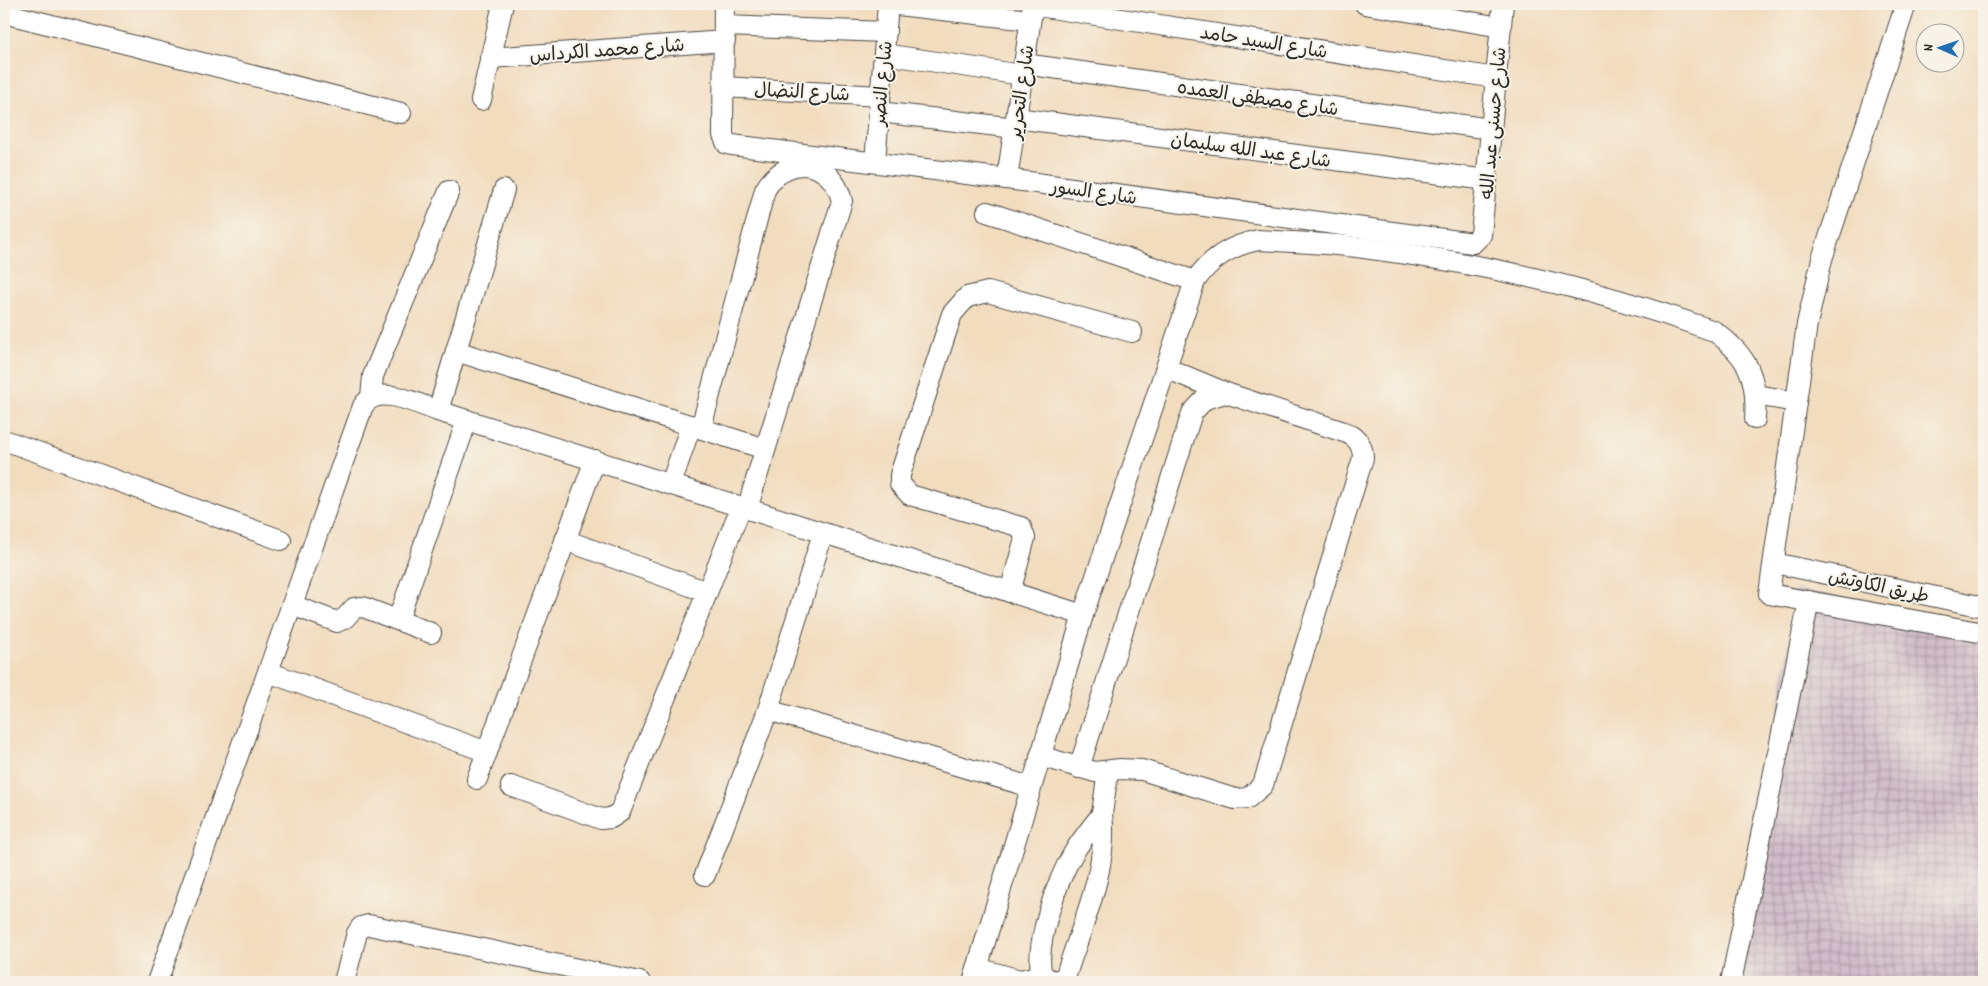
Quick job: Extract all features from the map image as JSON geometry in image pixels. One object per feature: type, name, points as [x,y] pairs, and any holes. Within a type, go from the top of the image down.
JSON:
[{"type":"street","points":[[481,100],[503,4]]},
{"type":"street","points":[[724,4],[724,86]]},
{"type":"street","name":"شارع السيد حامد","points":[[889,4],[1032,9],[1496,78]]},
{"type":"street","name":"شارع النصر","points":[[875,162],[889,4]]},
{"type":"street","points":[[1365,4],[1501,26]]},
{"type":"street","name":"شارع حسنى عبد الله","points":[[1477,241],[1481,235],[1503,4]]},
{"type":"street","points":[[1906,4],[1822,259],[1807,324],[1769,594],[1984,633]]},
{"type":"street","name":"شارع التحرير","points":[[1007,179],[1032,9]]},
{"type":"street","points":[[4,13],[401,113]]},
{"type":"street","name":"شارع محمد الكرداس","points":[[490,58],[725,33],[886,32]]},
{"type":"street","name":"شارع مصطفى العمده","points":[[884,54],[1492,129]]},
{"type":"street","name":"شارع النضال","points":[[724,86],[880,104],[1015,123]]},
{"type":"street","name":"شارع السور","points":[[724,86],[725,140],[732,145],[1007,179],[1469,243],[1477,241]]},
{"type":"street","name":"شارع عبد الله سليمان","points":[[1015,123],[1487,180]]},
{"type":"street","points":[[511,786],[601,819],[612,818],[620,812],[707,592],[744,508],[765,449],[842,201],[836,184],[831,177],[816,167],[799,165],[782,170],[765,190],[696,427],[671,484]]},
{"type":"street","points":[[438,411],[504,190]]},
{"type":"street","points":[[157,982],[363,406],[371,397],[373,376],[449,191]]},
{"type":"street","points":[[987,212],[1195,281]]},
{"type":"street","points":[[1043,975],[1020,980],[975,975],[1083,615],[1195,281],[1215,258],[1235,246],[1258,240],[1362,247],[1489,268],[1557,283],[1714,331],[1730,343],[1743,358],[1752,375],[1756,395],[1755,419]]},
{"type":"street","points":[[1010,592],[1025,538],[1021,527],[910,494],[900,484],[900,475],[952,314],[967,297],[988,292],[1132,332]]},
{"type":"street","points":[[456,351],[765,449]]},
{"type":"street","points":[[1040,756],[1095,772],[1120,769],[1142,770],[1235,799],[1248,798],[1263,786],[1363,458],[1362,445],[1353,435],[1226,393],[1166,368]]},
{"type":"street","points":[[1079,768],[1192,413],[1205,399],[1226,393]]},
{"type":"street","points":[[371,397],[385,395],[438,411],[1083,615]]},
{"type":"street","points":[[1756,395],[1796,402]]},
{"type":"street","points":[[398,620],[467,420]]},
{"type":"street","points":[[4,440],[281,540]]},
{"type":"street","points":[[477,779],[595,460]]},
{"type":"street","points":[[705,875],[768,710],[823,533]]},
{"type":"street","points":[[565,540],[707,592]]},
{"type":"street","name":"طريق الكاوتش","points":[[1774,563],[1984,607]]},
{"type":"street","points":[[1731,982],[1809,601]]},
{"type":"street","points":[[292,605],[333,621],[342,621],[350,611],[358,607],[431,633]]},
{"type":"street","points":[[268,672],[487,752]]},
{"type":"street","points":[[768,710],[1031,787]]},
{"type":"street","points":[[1102,814],[1066,867],[1041,940],[1039,960],[1043,975],[1052,981],[1057,981],[1066,975],[1101,865],[1104,837],[1102,814],[1108,771]]},
{"type":"street","points":[[344,982],[357,933],[361,927],[368,925],[640,982]]},
{"type":"shaded area","points":[[1796,589],[1984,625],[1984,982],[1731,982],[1793,621]]}]
